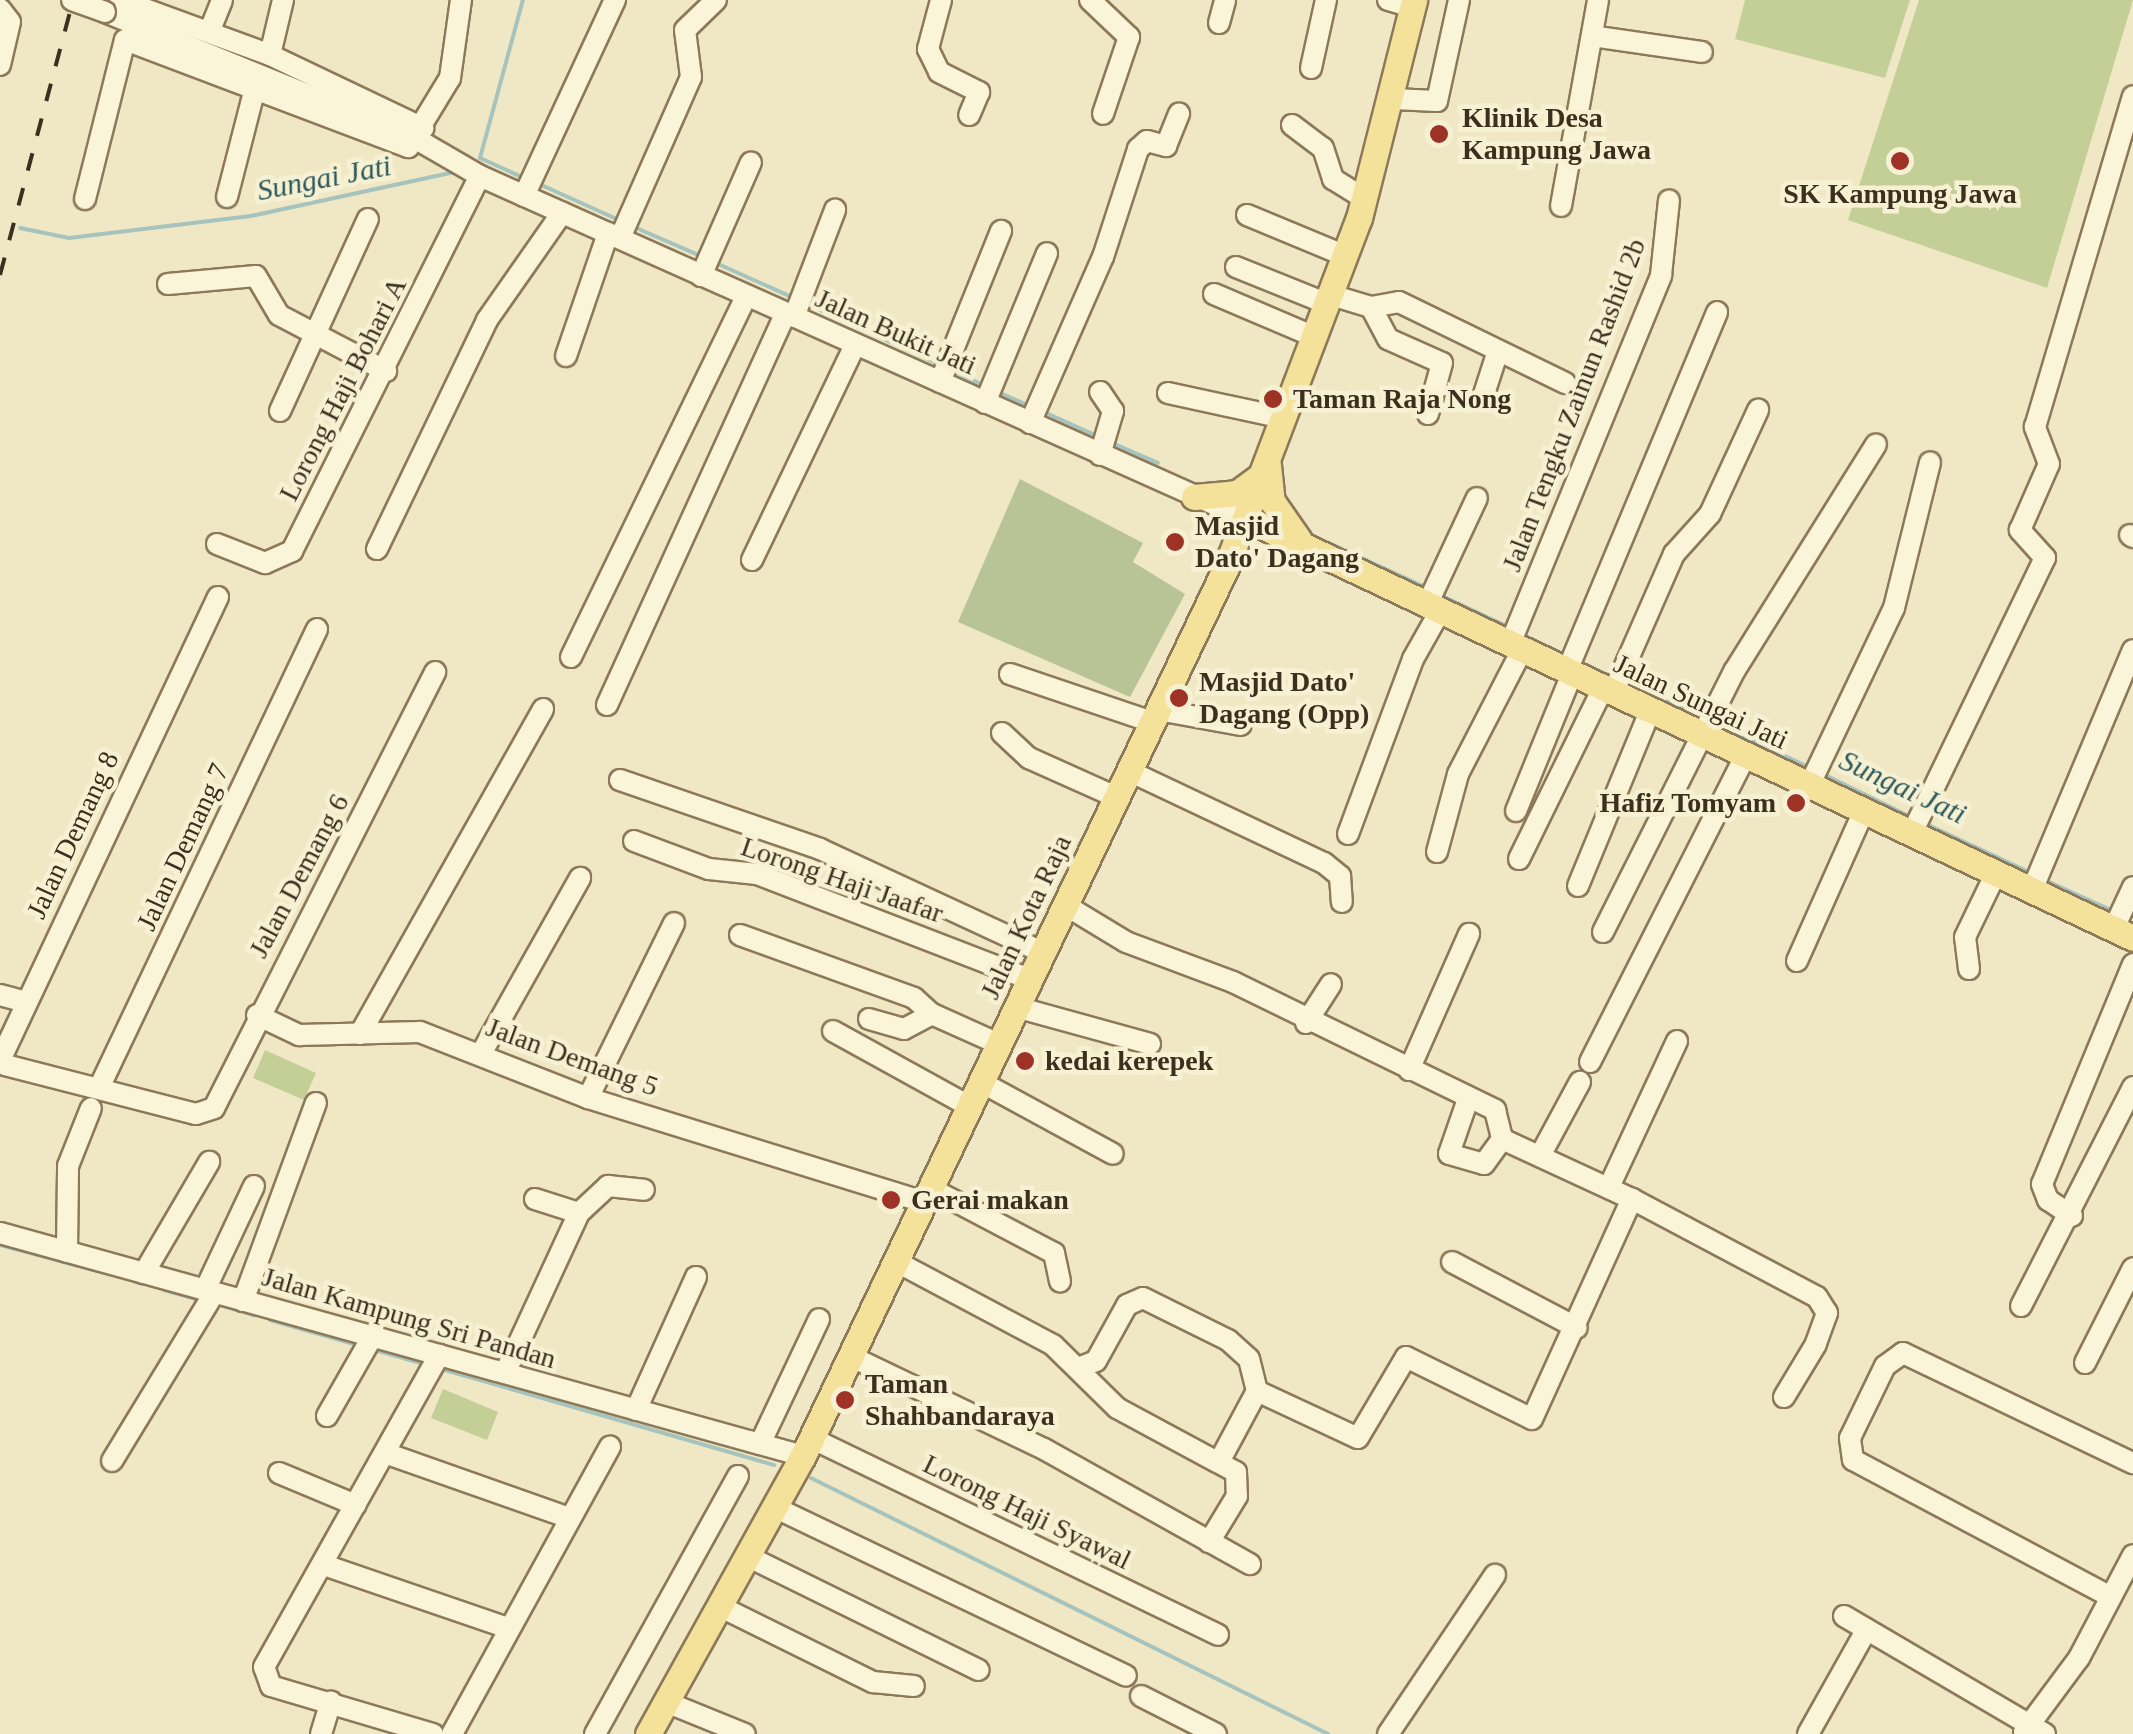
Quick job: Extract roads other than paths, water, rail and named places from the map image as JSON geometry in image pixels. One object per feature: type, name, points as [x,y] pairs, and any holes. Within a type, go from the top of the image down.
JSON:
[{"type":"main road","name":"Jalan Kota Raja","points":[[648,1734],[807,1447],[1226,565],[1366,198],[1393,98],[1405,2]]},
{"type":"main road","points":[[1194,498],[1237,493],[1265,467],[1284,527],[1312,550]]},
{"type":"main road","name":"Jalan Sungai Jati","points":[[1245,518],[1434,600],[1571,666],[1650,711],[1707,726],[1745,756],[1813,778],[1864,812],[1916,825],[1996,873],[2036,880],[2122,924]]},
{"type":"main road","points":[[1226,565],[1255,542],[1312,550]]},
{"type":"street","points":[[72,0],[210,30],[270,55],[420,134]]},
{"type":"street","points":[[210,30],[222,0]]},
{"type":"street","points":[[270,55],[283,0]]},
{"type":"street","points":[[85,199],[126,40],[401,145],[420,134],[450,78],[462,0]]},
{"type":"street","points":[[530,184],[615,0]]},
{"type":"street","points":[[941,0],[928,48],[939,72],[979,92],[968,114]]},
{"type":"street","points":[[1090,0],[1129,37],[1103,114]]},
{"type":"street","points":[[1218,24],[1225,0]]},
{"type":"street","points":[[1311,68],[1326,0]]},
{"type":"street","points":[[1393,98],[1433,107],[1459,0]]},
{"type":"street","points":[[1561,206],[1598,0]]},
{"type":"street","points":[[566,356],[614,235],[691,77],[685,30],[705,2]]},
{"type":"street","name":"Jalan Bukit Jati","points":[[113,6],[420,134],[470,171],[530,184],[562,213],[705,265],[745,298],[795,308],[856,345],[944,374],[1105,444],[1194,498],[1245,518]]},
{"type":"street","points":[[0,9],[9,31],[0,64]]},
{"type":"street","points":[[1592,36],[1702,52]]},
{"type":"street","points":[[227,197],[254,92]]},
{"type":"street","points":[[1916,825],[2046,558],[2020,530],[2049,464],[2035,427],[2133,96]]},
{"type":"street","points":[[1036,415],[1138,149],[1147,140],[1166,146],[1179,114]]},
{"type":"street","points":[[1292,125],[1322,148],[1333,179],[1366,198]]},
{"type":"street","points":[[705,265],[752,162]]},
{"type":"street","name":"Lorong Haji Bohari A","points":[[217,544],[265,563],[284,560],[386,372],[470,171]]},
{"type":"street","name":"Jalan Tengku Zainun Rashid 2b","points":[[1437,852],[1458,774],[1661,275],[1669,200]]},
{"type":"street","points":[[607,706],[795,308],[835,210]]},
{"type":"street","points":[[377,549],[512,274],[562,213]]},
{"type":"street","points":[[1247,215],[1346,256]]},
{"type":"street","points":[[280,411],[320,336],[368,219]]},
{"type":"street","points":[[944,374],[1002,231]]},
{"type":"street","points":[[989,393],[1046,253]]},
{"type":"street","points":[[1236,267],[1329,300],[1371,307],[1400,302],[1565,383]]},
{"type":"street","points":[[168,284],[256,276],[279,315],[386,372]]},
{"type":"street","points":[[1214,294],[1315,336]]},
{"type":"street","points":[[571,657],[745,298]]},
{"type":"street","points":[[1371,307],[1388,339],[1442,363],[1428,414]]},
{"type":"street","points":[[1516,812],[1571,666],[1717,312]]},
{"type":"street","points":[[752,560],[856,345]]},
{"type":"street","points":[[1484,394],[1498,350]]},
{"type":"street","points":[[1100,392],[1113,411],[1105,444]]},
{"type":"street","points":[[1168,394],[1284,418]]},
{"type":"street","points":[[1519,859],[1674,554],[1710,514],[1758,410]]},
{"type":"street","points":[[1603,932],[1707,726],[1876,444]]},
{"type":"street","points":[[1813,778],[1894,608],[1930,462]]},
{"type":"street","points":[[1348,834],[1434,600],[1477,498]]},
{"type":"street","name":"Jalan Demang 8","points":[[214,1108],[196,1114],[95,1098],[2,1062],[26,1002],[218,597]]},
{"type":"street","name":"Jalan Demang 7","points":[[67,1252],[68,1166],[95,1098],[318,629]]},
{"type":"street","points":[[2036,880],[2133,650]]},
{"type":"street","name":"Jalan Demang 6","points":[[214,1108],[257,1015],[435,672]]},
{"type":"street","points":[[1010,674],[1155,716],[1241,725]]},
{"type":"street","points":[[360,1034],[543,708]]},
{"type":"street","points":[[1578,886],[1650,711]]},
{"type":"street","points":[[1002,732],[1029,758],[1116,796]]},
{"type":"street","points":[[1590,1062],[1745,756]]},
{"type":"street","points":[[1129,771],[1324,863],[1340,876],[1342,902]]},
{"type":"street","points":[[620,780],[820,849],[1042,952]]},
{"type":"street","points":[[1797,961],[1864,812]]},
{"type":"street","name":"Lorong Haji Jaafar","points":[[634,841],[709,869],[757,874],[1030,979]]},
{"type":"street","points":[[1969,969],[1965,936],[1996,873]]},
{"type":"street","points":[[482,1052],[580,878]]},
{"type":"street","points":[[2122,924],[2133,888]]},
{"type":"street","points":[[1065,904],[1126,942],[1233,982],[1306,1023],[1495,1110],[1502,1139],[1484,1164],[1449,1154],[1468,1099]]},
{"type":"street","points":[[588,1098],[674,924]]},
{"type":"street","points":[[1410,1070],[1469,934]]},
{"type":"street","points":[[740,935],[914,998],[932,1014],[999,1044]]},
{"type":"street","points":[[2072,1216],[2048,1200],[2042,1184],[2133,964]]},
{"type":"street","points":[[1306,1023],[1331,984]]},
{"type":"street","points":[[0,995],[26,1002]]},
{"type":"street","points":[[1016,1007],[1150,1044]]},
{"type":"street","points":[[869,1020],[920,1028],[932,1014]]},
{"type":"street","name":"Jalan Demang 5","points":[[257,1015],[299,1035],[420,1032],[482,1052],[588,1098],[927,1195],[1054,1253],[1060,1281]]},
{"type":"street","points":[[834,1032],[969,1106]]},
{"type":"street","points":[[1609,1187],[1677,1041]]},
{"type":"street","points":[[981,1082],[1114,1154]]},
{"type":"street","points":[[1541,1154],[1580,1082]]},
{"type":"street","points":[[2021,1306],[2072,1216],[2133,1086]]},
{"type":"street","points":[[243,1301],[316,1103]]},
{"type":"street","points":[[1502,1139],[1609,1187],[1817,1298],[1827,1313],[1816,1344],[1784,1396]]},
{"type":"street","points":[[144,1273],[208,1162]]},
{"type":"street","points":[[112,1461],[210,1291],[254,1186]]},
{"type":"street","points":[[505,1373],[578,1213],[608,1186],[644,1190]]},
{"type":"street","points":[[534,1199],[578,1213]]},
{"type":"street","points":[[1257,1391],[1358,1438],[1406,1357],[1532,1419],[1577,1328],[1632,1200]]},
{"type":"street","name":"Jalan Kampung Sri Pandan","points":[[0,1233],[210,1291],[434,1363],[505,1373],[760,1444],[807,1447]]},
{"type":"street","points":[[895,1261],[1053,1345],[1128,1415],[1220,1460],[1236,1472],[1237,1496],[1209,1542]]},
{"type":"street","points":[[1452,1262],[1577,1328]]},
{"type":"street","points":[[2085,1363],[2133,1268]]},
{"type":"street","points":[[636,1410],[696,1277]]},
{"type":"street","points":[[1078,1368],[1096,1361],[1128,1306],[1143,1298],[1228,1340],[1249,1360],[1257,1391],[1220,1460]]},
{"type":"street","points":[[760,1444],[819,1319]]},
{"type":"street","points":[[327,1416],[370,1344]]},
{"type":"street","points":[[2111,1597],[1849,1450],[1886,1366],[1903,1353],[2133,1464]]},
{"type":"street","points":[[850,1356],[1250,1564]]},
{"type":"street","points":[[433,1734],[266,1679],[264,1667],[434,1363]]},
{"type":"street","points":[[452,1734],[505,1627],[610,1447]]},
{"type":"street","name":"Lorong Haji Syawal","points":[[807,1447],[1218,1636]]},
{"type":"street","points":[[384,1453],[570,1518]]},
{"type":"street","points":[[279,1473],[356,1505]]},
{"type":"street","points":[[594,1734],[738,1476]]},
{"type":"street","points":[[774,1507],[1126,1676]]},
{"type":"street","points":[[1844,1616],[2032,1731],[2133,1555]]},
{"type":"street","points":[[747,1556],[979,1670]]},
{"type":"street","points":[[324,1564],[505,1627]]},
{"type":"street","points":[[1388,1734],[1495,1575]]},
{"type":"street","points":[[719,1606],[873,1682],[914,1686]]},
{"type":"street","points":[[1808,1734],[1866,1629]]},
{"type":"street","points":[[1141,1696],[1216,1734]]},
{"type":"street","points":[[321,1734],[331,1702]]},
{"type":"street","points":[[666,1702],[745,1734]]},
{"type":"waterway","points":[[480,158],[523,0]]},
{"type":"waterway","name":"Sungai Jati","points":[[480,158],[526,179]]},
{"type":"waterway","name":"Sungai Jati","points":[[20,228],[69,238],[251,216],[459,171]]},
{"type":"waterway","name":"Sungai Jati","points":[[539,184],[621,221]]},
{"type":"waterway","name":"Sungai Jati","points":[[634,227],[703,257]]},
{"type":"waterway","name":"Sungai Jati","points":[[716,263],[794,298]]},
{"type":"waterway","name":"Sungai Jati","points":[[807,304],[940,365]]},
{"type":"waterway","name":"Sungai Jati","points":[[953,371],[985,386]]},
{"type":"waterway","name":"Sungai Jati","points":[[998,392],[1030,406]]},
{"type":"waterway","name":"Sungai Jati","points":[[1044,412],[1099,437]]},
{"type":"waterway","name":"Sungai Jati","points":[[1112,443],[1158,463]]},
{"type":"waterway","name":"Sungai Jati","points":[[1309,534],[1427,588]]},
{"type":"waterway","name":"Sungai Jati","points":[[1440,595],[1508,627]]},
{"type":"waterway","name":"Sungai Jati","points":[[1521,634],[1567,656]]},
{"type":"waterway","name":"Sungai Jati","points":[[1580,662],[1612,677]]},
{"type":"waterway","name":"Sungai Jati","points":[[1653,695],[1703,718]]},
{"type":"waterway","name":"Sungai Jati","points":[[1717,724],[1808,767]]},
{"type":"waterway","name":"Sungai Jati","points":[[1821,773],[1911,817]]},
{"type":"waterway","name":"Sungai Jati","points":[[1924,823],[2033,874]]},
{"type":"waterway","name":"Sungai Jati","points":[[2047,881],[2115,912]]},
{"type":"waterway","points":[[0,1245],[112,1275]]},
{"type":"waterway","points":[[136,1282],[142,1284]]},
{"type":"waterway","points":[[164,1290],[200,1300]]},
{"type":"waterway","points":[[217,1304],[254,1315]]},
{"type":"waterway","points":[[270,1320],[357,1345]]},
{"type":"waterway","points":[[375,1350],[424,1364]]},
{"type":"waterway","points":[[438,1368],[774,1465]]},
{"type":"waterway","points":[[811,1478],[1328,1734]]},
{"type":"railway","points":[[0,275],[73,0]]},
{"type":"place","name":"Klinik Desa Kampung Jawa","points":[[1439,134]]},
{"type":"place","name":"SK Kampung Jawa","points":[[1900,161]]},
{"type":"place","name":"Taman Raja Nong","points":[[1273,399]]},
{"type":"place","name":"Masjid Dato' Dagang","points":[[1175,542]]},
{"type":"place","name":"Masjid Dato' Dagang (Opp)","points":[[1179,698]]},
{"type":"place","name":"Hafiz Tomyam","points":[[1796,803]]},
{"type":"place","name":"kedai kerepek","points":[[1025,1061]]},
{"type":"place","name":"Gerai makan","points":[[891,1200]]},
{"type":"place","name":"Taman Shahbandaraya","points":[[845,1400]]}]
